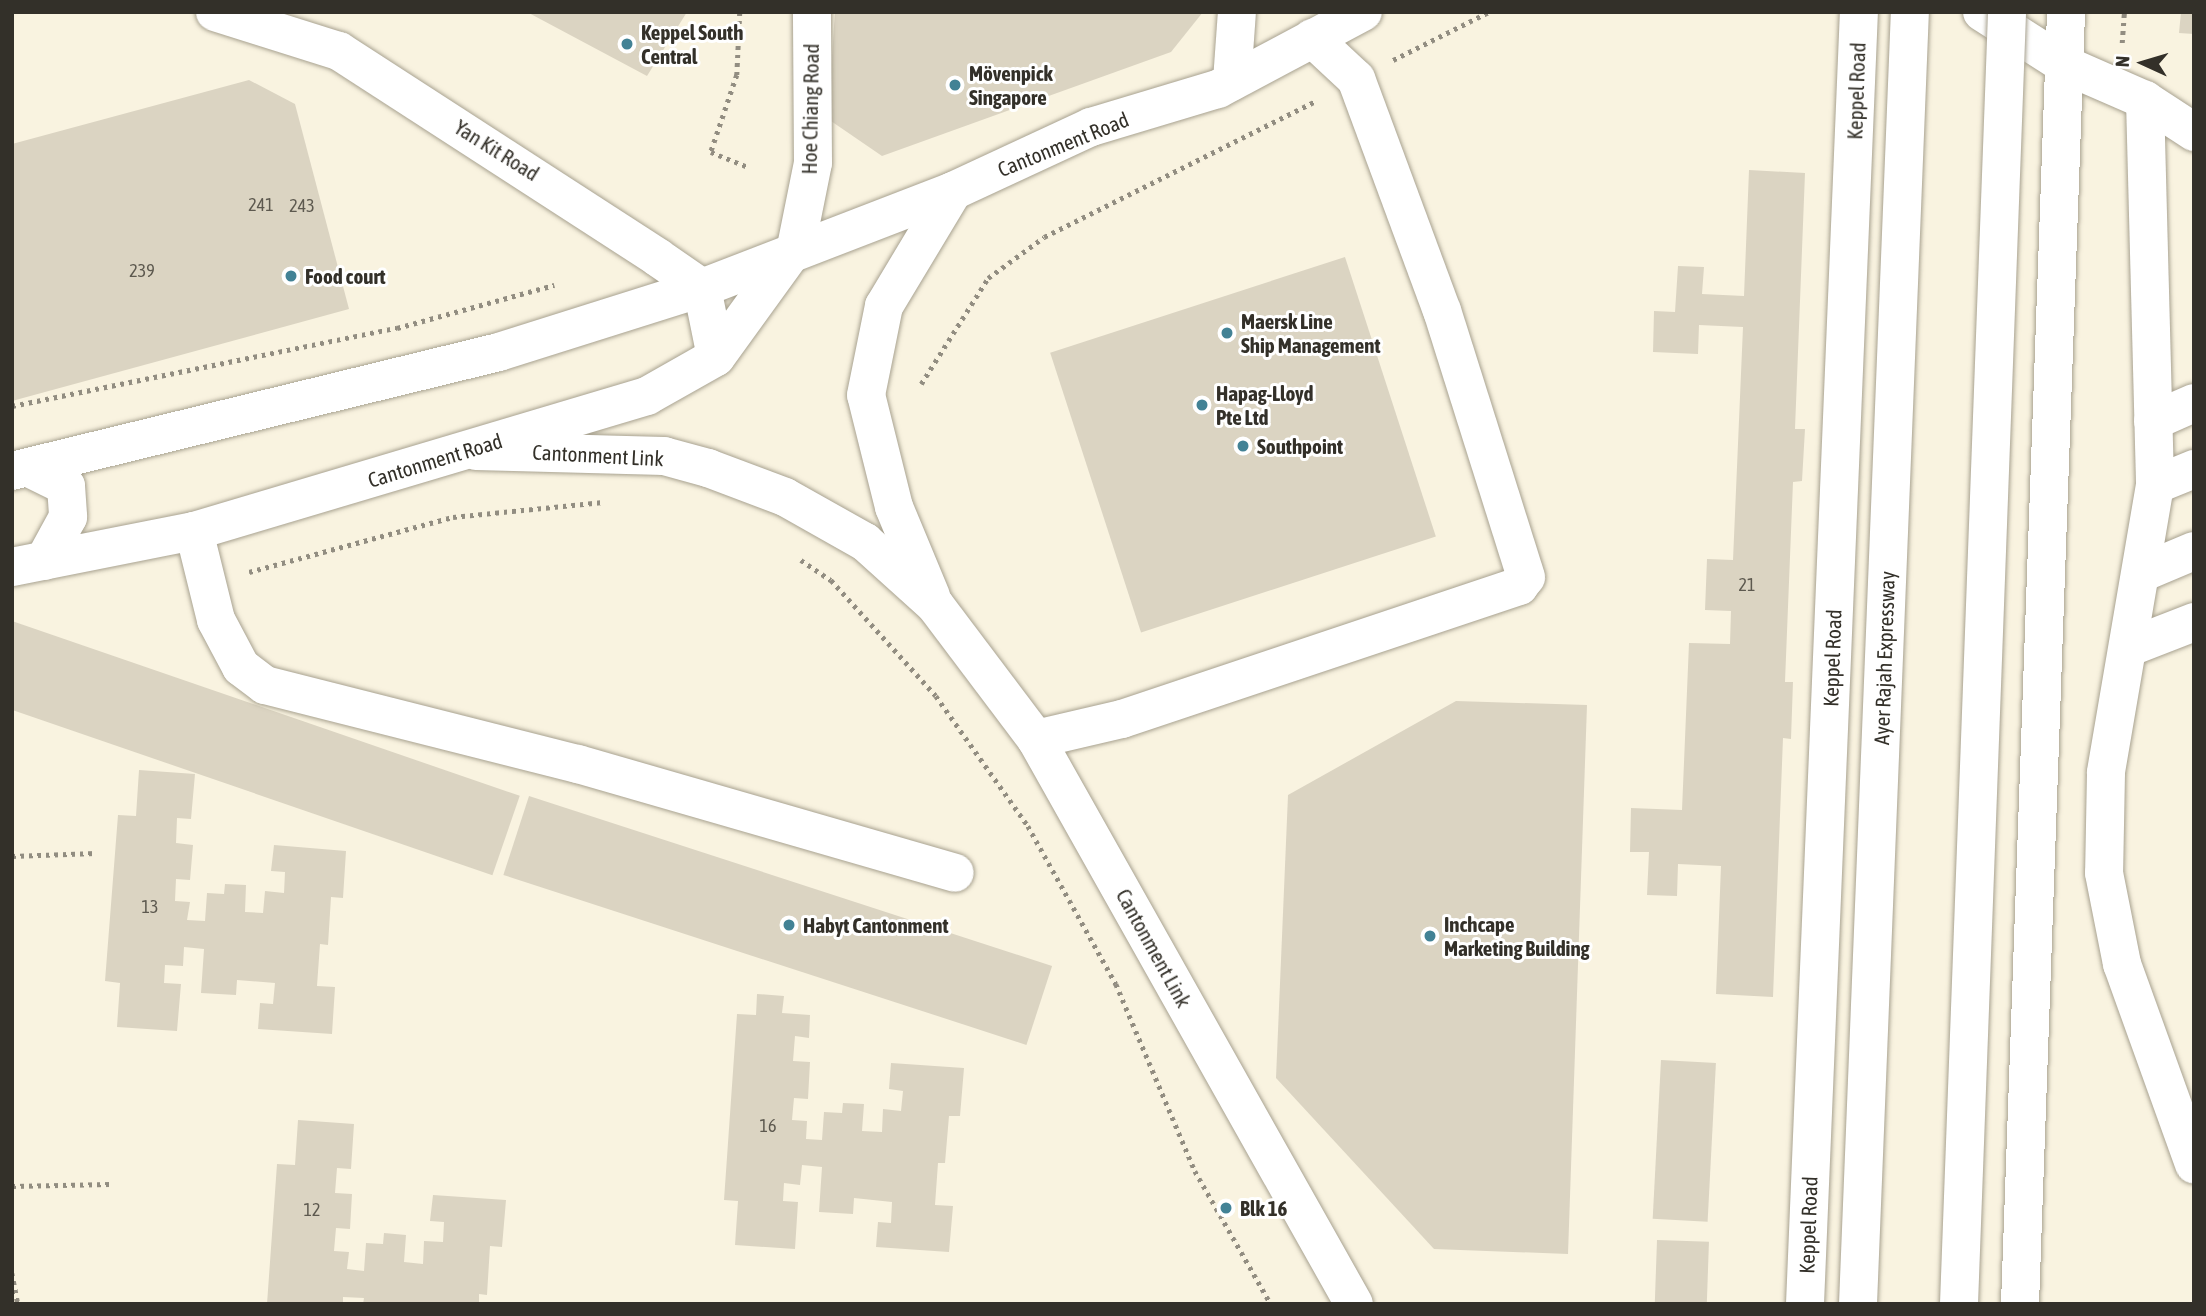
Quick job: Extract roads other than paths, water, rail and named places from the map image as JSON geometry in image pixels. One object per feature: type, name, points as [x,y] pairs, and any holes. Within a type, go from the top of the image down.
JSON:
[{"type":"main road","name":"Yan Kit Road","points":[[215,12],[338,51],[702,288]]},
{"type":"main road","name":"Hoe Chiang Road","points":[[796,247],[813,163],[812,12]]},
{"type":"main road","points":[[1232,81],[1237,12]]},
{"type":"main road","name":"Cantonment Road","points":[[22,470],[499,352],[702,288],[796,247],[953,191],[1091,127],[1232,81],[1363,12]]},
{"type":"main road","name":"Keppel Road","points":[[1805,1304],[1859,12]]},
{"type":"main road","name":"Ayer Rajah Expressway","points":[[1858,1304],[1910,12]]},
{"type":"main road","points":[[1982,12],[2066,65],[2194,118]]},
{"type":"main road","points":[[1958,1304],[2007,12]]},
{"type":"main road","points":[[2020,1304],[2066,12]]},
{"type":"main road","points":[[1036,739],[1122,719],[1519,586],[1527,577],[1447,324],[1356,79],[1312,38]]},
{"type":"main road","points":[[2146,100],[2194,132]]},
{"type":"main road","points":[[2146,100],[2155,485],[2144,572],[2106,773],[2104,873],[2122,964],[2194,1164]]},
{"type":"main road","name":"Cantonment Link","points":[[935,605],[894,507],[866,396],[884,306],[953,191]]},
{"type":"main road","name":"Cantonment Road","points":[[28,564],[194,531],[470,451],[646,396],[716,357],[796,247]]},
{"type":"main road","points":[[702,288],[716,357]]},
{"type":"main road","points":[[2153,421],[2194,404]]},
{"type":"main road","name":"Cantonment Link","points":[[470,451],[653,456],[708,468],[785,497],[865,542],[935,605],[1036,739],[1354,1304]]},
{"type":"main road","points":[[2155,485],[2194,469]]},
{"type":"main road","points":[[22,470],[66,486],[68,517],[28,564]]},
{"type":"main road","points":[[194,531],[203,584],[240,667],[293,697],[578,764],[956,873]]},
{"type":"main road","points":[[2144,572],[2194,551]]},
{"type":"main road","points":[[2130,647],[2194,622]]},
{"type":"place","name":"Keppel South Central","points":[[627,44]]},
{"type":"place","name":"Mövenpick Singapore","points":[[955,85]]},
{"type":"place","name":"Food court","points":[[291,276]]},
{"type":"place","name":"Maersk Line Ship Management","points":[[1227,333]]},
{"type":"place","name":"Hapag-Lloyd Pte Ltd","points":[[1202,405]]},
{"type":"place","name":"Southpoint","points":[[1243,446]]},
{"type":"place","name":"Habyt Cantonment","points":[[789,925]]},
{"type":"place","name":"Inchcape Marketing Building","points":[[1430,936]]},
{"type":"place","name":"Blk 16","points":[[1226,1208]]}]
